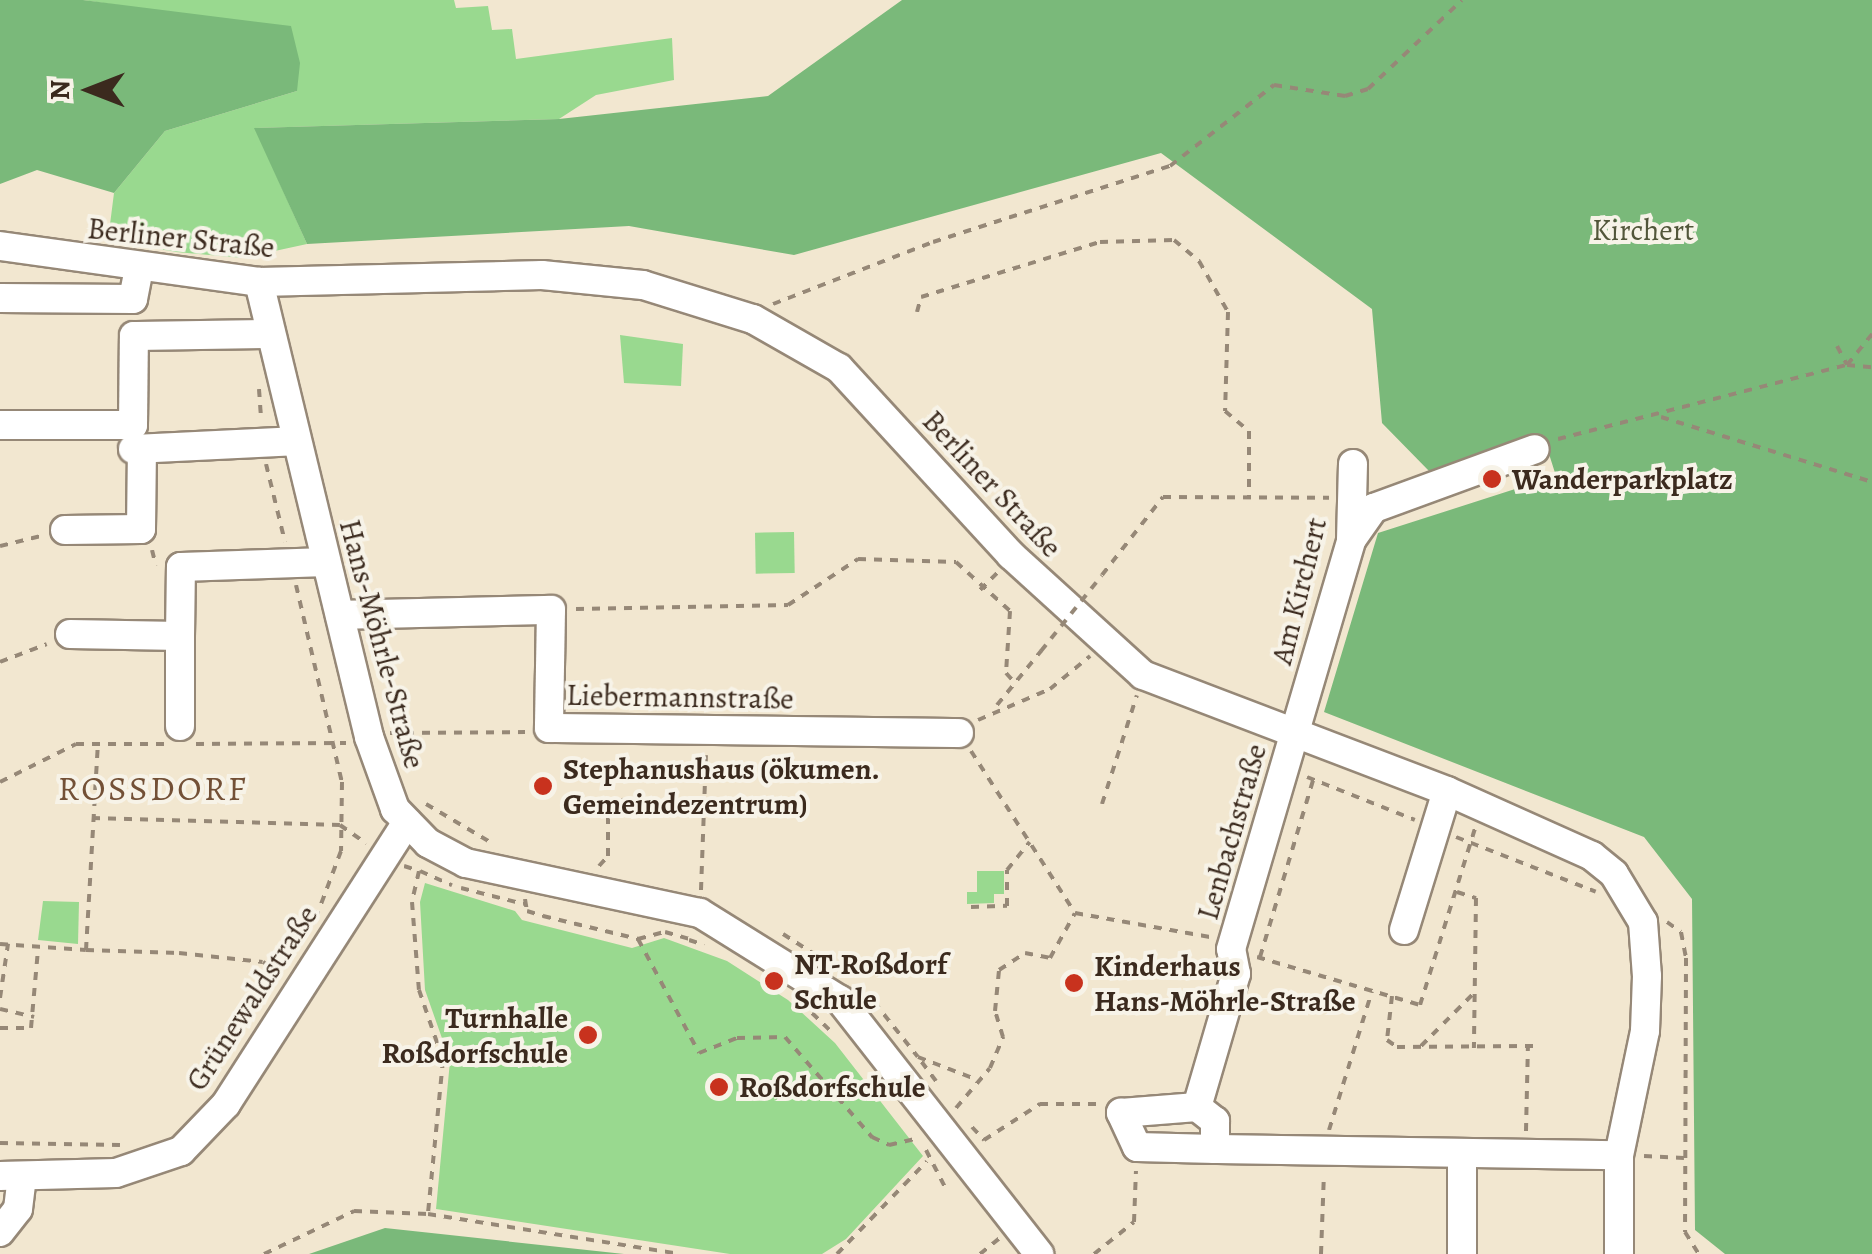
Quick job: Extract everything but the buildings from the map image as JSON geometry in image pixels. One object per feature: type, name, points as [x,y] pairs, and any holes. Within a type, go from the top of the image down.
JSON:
[{"type":"street","name":"Berliner Straße","points":[[0,246],[259,282],[542,274],[644,286],[753,319],[839,368],[1011,555],[1143,675],[1482,805],[1592,856],[1633,898],[1643,922],[1645,1031],[1619,1155],[1619,1254]]},
{"type":"street","points":[[0,298],[133,299],[139,268]]},
{"type":"street","name":"Hans-Möhrle-Straße","points":[[259,282],[267,334],[376,762],[394,809],[428,843],[466,863],[529,880],[700,913],[758,944],[840,1000],[940,1116],[1039,1254]]},
{"type":"street","points":[[0,425],[133,425],[134,336],[267,334]]},
{"type":"street","points":[[53,533],[142,529],[138,449],[262,447],[295,441]]},
{"type":"street","points":[[1351,540],[1374,508],[1535,449]]},
{"type":"street","name":"Am Kirchert","points":[[1295,732],[1351,540],[1352,464]]},
{"type":"street","points":[[180,735],[181,567],[326,562]]},
{"type":"street","points":[[340,615],[551,610]]},
{"type":"street","name":"Liebermannstraße","points":[[551,610],[549,728],[959,733]]},
{"type":"street","points":[[70,634],[180,636]]},
{"type":"street","name":"Lenbachstraße","points":[[1197,1108],[1236,974],[1231,950],[1295,732]]},
{"type":"street","points":[[1404,930],[1447,790]]},
{"type":"street","name":"Grünewaldstraße","points":[[11,1176],[116,1173],[181,1151],[226,1104],[382,854],[408,822]]},
{"type":"street","points":[[1215,1149],[1215,1121],[1197,1108],[1124,1109],[1138,1146],[1215,1149],[1619,1155]]},
{"type":"street","points":[[1462,1153],[1462,1254]]},
{"type":"street","points":[[0,1232],[18,1209],[11,1176]]},
{"type":"path","points":[[753,319],[782,296],[1170,166],[1274,85],[1345,96],[1368,88],[1462,0]]},
{"type":"path","points":[[917,312],[921,297],[1100,242],[1174,240],[1200,261],[1228,312],[1225,412],[1250,431],[1250,497]]},
{"type":"path","points":[[1847,366],[1872,334]]},
{"type":"path","points":[[1837,346],[1847,366]]},
{"type":"path","points":[[1535,449],[1582,430],[1658,416],[1847,366],[1872,367]]},
{"type":"path","points":[[259,381],[262,447],[336,745],[340,824],[334,882],[308,932]]},
{"type":"path","points":[[1658,416],[1872,482]]},
{"type":"path","points":[[1104,642],[1050,689],[994,708],[1163,497],[1352,498]]},
{"type":"path","points":[[0,546],[53,533]]},
{"type":"path","points":[[152,546],[152,559]]},
{"type":"path","points":[[551,610],[788,606],[858,559],[956,562],[1010,612],[1006,674],[1015,683]]},
{"type":"path","points":[[0,662],[24,652]]},
{"type":"path","points":[[1102,804],[1143,675]]},
{"type":"path","points":[[701,890],[707,730]]},
{"type":"path","points":[[959,733],[1075,913],[1225,940],[1231,950]]},
{"type":"path","points":[[0,782],[76,744],[180,735]]},
{"type":"path","points":[[86,950],[98,743]]},
{"type":"path","points":[[1260,957],[1313,780]]},
{"type":"path","points":[[599,866],[608,856],[608,816],[624,799]]},
{"type":"path","points":[[1474,1048],[1476,898],[1456,892],[1482,805]]},
{"type":"path","points":[[92,818],[340,824],[382,854],[420,871],[412,902],[420,990],[443,1060],[428,1214]]},
{"type":"path","points":[[971,907],[1007,906],[1007,870],[1030,842]]},
{"type":"path","points":[[529,880],[527,911],[638,939],[700,1053],[737,1038],[784,1037],[872,1137],[888,1145],[940,1116],[990,1068],[1002,1037],[995,1011],[999,970],[1026,953],[1050,958],[1075,913]]},
{"type":"path","name":"Lenbachstraße","points":[[1231,950],[1420,1006],[1456,892]]},
{"type":"path","points":[[1665,920],[1680,932],[1686,958],[1685,1232],[1699,1254]]},
{"type":"path","points":[[690,940],[715,948]]},
{"type":"path","points":[[0,944],[38,949],[178,953],[263,962],[280,972]]},
{"type":"path","points":[[0,998],[8,944]]},
{"type":"path","points":[[0,1028],[31,1028],[38,949]]},
{"type":"path","points":[[271,988],[290,958]]},
{"type":"path","points":[[1321,1254],[1325,1150],[1372,990]]},
{"type":"path","points":[[1420,1046],[1474,993]]},
{"type":"path","points":[[1392,996],[1387,1040],[1396,1047],[1542,1046]]},
{"type":"path","points":[[0,1009],[34,1017]]},
{"type":"path","points":[[812,1012],[840,1040]]},
{"type":"path","points":[[1526,1154],[1528,1046]]},
{"type":"path","points":[[938,1084],[918,1057],[976,1079]]},
{"type":"path","points":[[984,1140],[1040,1104],[1100,1104]]},
{"type":"path","points":[[908,1124],[940,1116]]},
{"type":"path","points":[[837,1254],[928,1160],[940,1116]]},
{"type":"path","points":[[0,1144],[134,1145]]},
{"type":"path","points":[[1094,1254],[1134,1222],[1138,1146]]},
{"type":"path","points":[[1619,1155],[1684,1158]]},
{"type":"path","points":[[928,1160],[946,1189]]},
{"type":"path","points":[[264,1254],[354,1211],[428,1214],[680,1254]]},
{"type":"path","points":[[620,1254],[625,1244]]},
{"type":"green space","points":[[0,0],[83,0],[291,26],[300,63],[297,91],[165,131],[114,193],[37,170],[0,184]]},
{"type":"green space","points":[[83,0],[454,0],[456,8],[488,6],[492,30],[512,29],[516,59],[672,38],[674,80],[596,95],[559,119],[255,128],[307,244],[243,258],[176,252],[108,240],[114,193],[165,131],[297,91],[117,5]]},
{"type":"green space","name":"Kirchert","points":[[902,0],[1872,0],[1872,1254],[1725,1254],[1695,1230],[1692,899],[1644,837],[1324,712],[1378,533],[1556,476],[1543,435],[1429,471],[1382,423],[1372,309],[1161,153],[794,255],[629,226],[307,244],[254,128],[559,119],[768,96]]},
{"type":"green space","points":[[620,335],[683,344],[681,386],[624,383]]},
{"type":"green space","points":[[794,532],[795,573],[756,574],[755,533]]},
{"type":"green space","points":[[977,871],[1004,871],[1004,894],[994,894],[994,903],[967,904],[967,892],[977,892]]},
{"type":"green space","points":[[425,883],[515,911],[522,920],[632,948],[664,938],[727,961],[788,1000],[835,1043],[923,1156],[846,1239],[822,1254],[730,1254],[436,1209],[450,1061],[425,990],[420,902]]},
{"type":"green space","points":[[43,901],[79,902],[78,944],[38,940]]},
{"type":"green space","points":[[385,1228],[624,1254],[309,1254]]},
{"type":"place","name":"Wanderparkplatz","points":[[1492,479]]},
{"type":"place","name":"Stephanushaus (ökumen. Gemeindezentrum)","points":[[543,786]]},
{"type":"place","name":"NT-Roßdorf Schule","points":[[774,981]]},
{"type":"place","name":"Kinderhaus Hans-Möhrle-Straße","points":[[1074,983]]},
{"type":"place","name":"Turnhalle Roßdorfschule","points":[[588,1035]]},
{"type":"place","name":"Roßdorfschule","points":[[719,1087]]},
{"type":"district","name":"ROSSDORF","points":[[153,788]]}]
